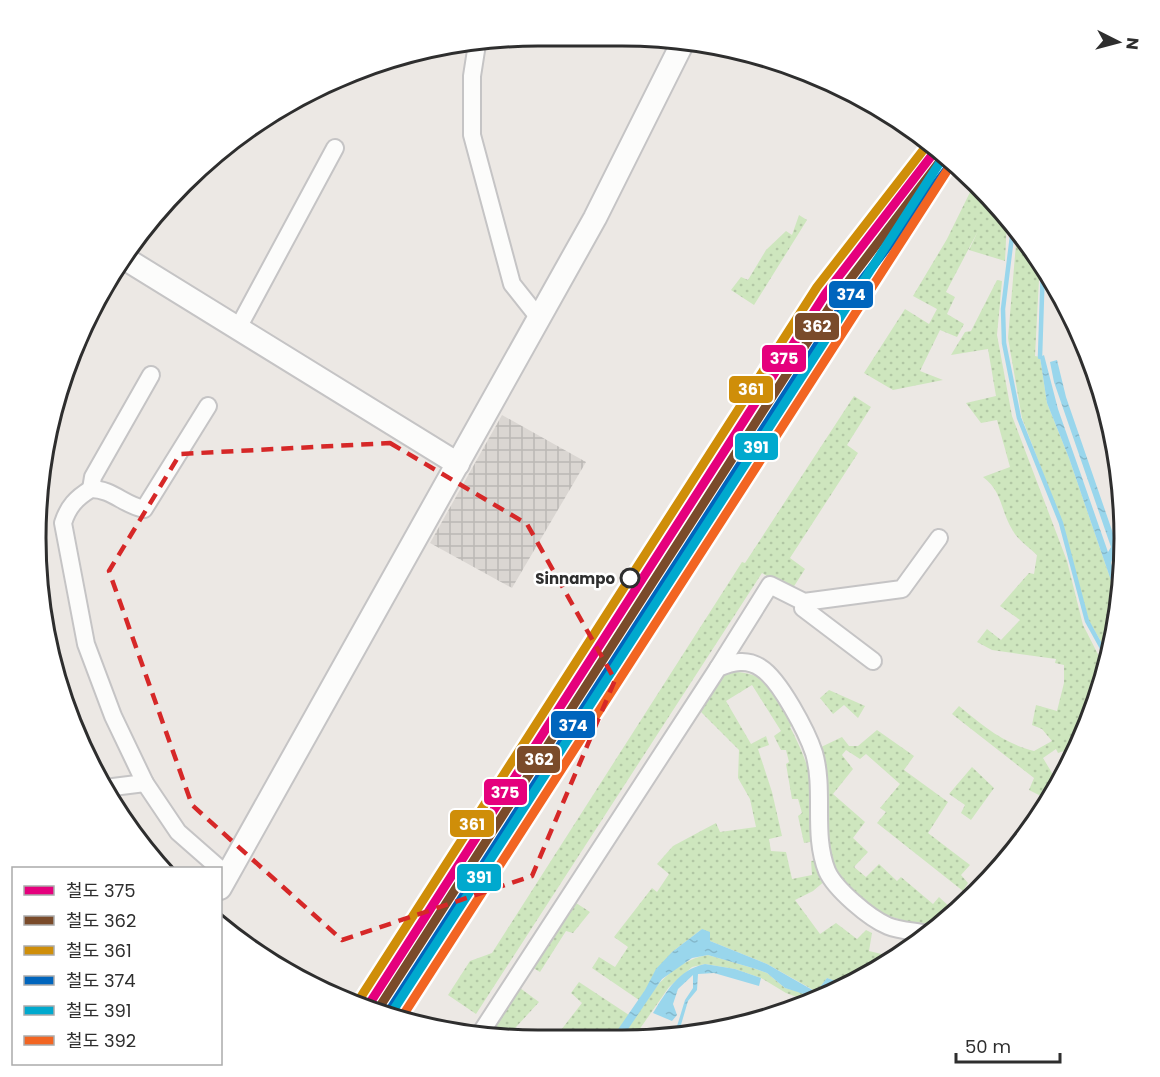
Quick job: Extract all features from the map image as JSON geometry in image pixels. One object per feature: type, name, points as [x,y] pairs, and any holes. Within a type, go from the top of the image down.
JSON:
[{"type":"main road","points":[[222,875],[458,464],[595,218],[679,50]]},
{"type":"main road","points":[[131,262],[458,464]]},
{"type":"street","points":[[476,51],[472,76],[472,135],[512,284],[539,318]]},
{"type":"street","points":[[238,328],[335,148]]},
{"type":"street","points":[[91,489],[93,477],[151,375]]},
{"type":"street","points":[[208,406],[144,509],[134,507],[112,493],[91,489],[78,497],[67,511],[63,523],[86,644],[113,716],[145,783],[178,832],[214,867]]},
{"type":"street","points":[[485,1027],[718,669],[770,585],[804,602],[902,589],[939,538]]},
{"type":"street","points":[[804,602],[803,608],[873,661]]},
{"type":"street","points":[[718,669],[730,662],[748,662],[762,668],[779,687],[802,727],[815,763],[819,782],[817,816],[827,871],[839,890],[887,926],[917,932]]},
{"type":"street","points":[[114,787],[145,783]]},
{"type":"highlighted area","points":[[390,443],[527,524],[615,680],[532,876],[342,940],[192,805],[109,571],[180,454]]},
{"type":"green space","points":[[970,192],[1006,232],[1005,261],[969,250],[978,231],[946,292],[955,297],[947,314],[964,324],[957,337],[940,330],[920,371],[943,380],[893,390],[864,373],[905,309],[929,324],[937,309],[913,296],[947,239]]},
{"type":"green space","points":[[799,215],[807,220],[754,305],[731,290],[741,277],[748,280],[766,250],[786,231],[792,235]]},
{"type":"green space","points":[[1016,244],[1039,278],[1035,356],[1040,357],[1047,403],[1069,458],[1111,581],[1102,643],[1089,621],[1062,523],[1022,418],[1008,338]]},
{"type":"green space","points":[[997,280],[1002,281],[997,335],[1012,416],[1067,561],[1083,625],[1099,656],[1087,697],[1065,752],[1058,753],[1056,749],[1043,758],[1053,775],[1041,796],[1029,790],[1034,778],[952,714],[959,706],[1003,739],[1034,751],[1052,741],[1042,729],[1032,725],[1036,705],[1057,711],[1064,683],[1064,665],[1055,663],[1056,659],[992,650],[977,642],[987,629],[1001,640],[1020,620],[1000,606],[1029,573],[1034,574],[1037,555],[1015,534],[998,495],[983,477],[1010,467],[997,420],[981,423],[966,403],[996,396],[988,349],[951,355],[965,332],[971,331]]},
{"type":"green space","points":[[854,396],[871,407],[847,445],[858,453],[790,558],[805,569],[791,591],[762,573],[476,1014],[448,995],[470,961],[492,953],[742,562],[745,563]]},
{"type":"green space","points":[[736,672],[748,674],[766,682],[778,696],[794,725],[790,727],[804,757],[813,795],[816,841],[804,843],[798,816],[802,813],[798,799],[792,799],[786,750],[781,750],[774,736],[781,731],[752,685],[726,701],[751,744],[766,736],[769,745],[758,749],[772,792],[782,836],[769,839],[771,851],[786,852],[792,879],[812,875],[811,861],[819,860],[826,880],[813,891],[795,900],[820,934],[836,923],[857,939],[866,930],[872,933],[869,951],[884,955],[836,981],[827,978],[819,989],[815,991],[767,964],[710,941],[702,929],[672,952],[639,1000],[592,968],[599,957],[615,967],[628,947],[614,937],[652,888],[657,892],[669,874],[657,864],[673,846],[716,823],[720,832],[756,827],[750,799],[738,778],[739,750],[698,709],[725,675]]},
{"type":"green space","points":[[829,690],[865,706],[858,718],[844,705],[833,714],[820,698]]},
{"type":"green space","points":[[877,730],[914,756],[904,770],[948,802],[928,833],[970,865],[961,875],[968,883],[963,891],[877,823],[886,812],[880,808],[900,784],[866,754],[860,759],[846,750],[842,755],[853,769],[833,794],[865,822],[853,838],[868,852],[854,867],[866,877],[879,864],[897,881],[901,877],[933,904],[939,897],[948,906],[923,927],[886,915],[863,903],[836,879],[823,820],[817,749],[842,737],[849,746],[858,746]]},
{"type":"green space","points":[[972,767],[994,788],[971,820],[961,813],[965,805],[949,794]]},
{"type":"green space","points":[[573,901],[590,912],[573,933],[566,931],[540,972],[530,966]]},
{"type":"green space","points":[[708,955],[756,969],[767,973],[785,988],[807,994],[798,997],[761,978],[735,969],[705,964],[692,967],[669,987],[639,1029],[627,1030],[656,988],[679,966],[692,959]]},
{"type":"green space","points":[[579,982],[629,1015],[618,1030],[561,1030],[582,1003],[571,993]]},
{"type":"green space","points":[[520,988],[539,1002],[514,1029],[493,1028]]},
{"type":"shaded area","points":[[502,415],[586,462],[512,588],[430,543]]},
{"type":"water","points":[[1044,355],[1058,409],[1108,552],[1111,547],[1054,382],[1050,362],[1057,360],[1066,397],[1114,536],[1111,581],[1069,458],[1047,403],[1040,357]]},
{"type":"water","points":[[702,929],[710,932],[710,941],[767,964],[814,991],[806,995],[785,988],[767,973],[708,955],[692,958],[662,979],[628,1030],[618,1030],[645,990],[656,969],[672,952]]},
{"type":"water","points":[[705,964],[735,969],[761,978],[759,986],[714,973],[698,974],[697,990],[688,1001],[680,1027],[677,1027],[685,1000],[693,988],[693,975],[678,989],[673,1004],[677,1015],[672,1021],[653,1013],[668,989],[680,976]]},
{"type":"water","points":[[827,978],[836,981],[818,989]]},
{"type":"waterway","points":[[1012,239],[1003,309],[1004,343],[1019,418],[1061,523],[1087,621],[1101,647]]},
{"type":"waterway","points":[[1040,357],[1042,284]]},
{"type":"rail line","name":"361","points":[[361,997],[817,287],[923,150]]},
{"type":"rail line","name":"375","points":[[371,1001],[826,293],[931,156]]},
{"type":"rail line","name":"362","points":[[381,1004],[835,299],[939,163]]},
{"type":"rail line","name":"391","points":[[394,1009],[939,163]]},
{"type":"rail line","name":"374","points":[[391,1008],[843,305],[947,170]]},
{"type":"rail line","name":"392","points":[[405,1012],[947,170]]},
{"type":"place","name":"Sinnampo","points":[[630,578]]}]
